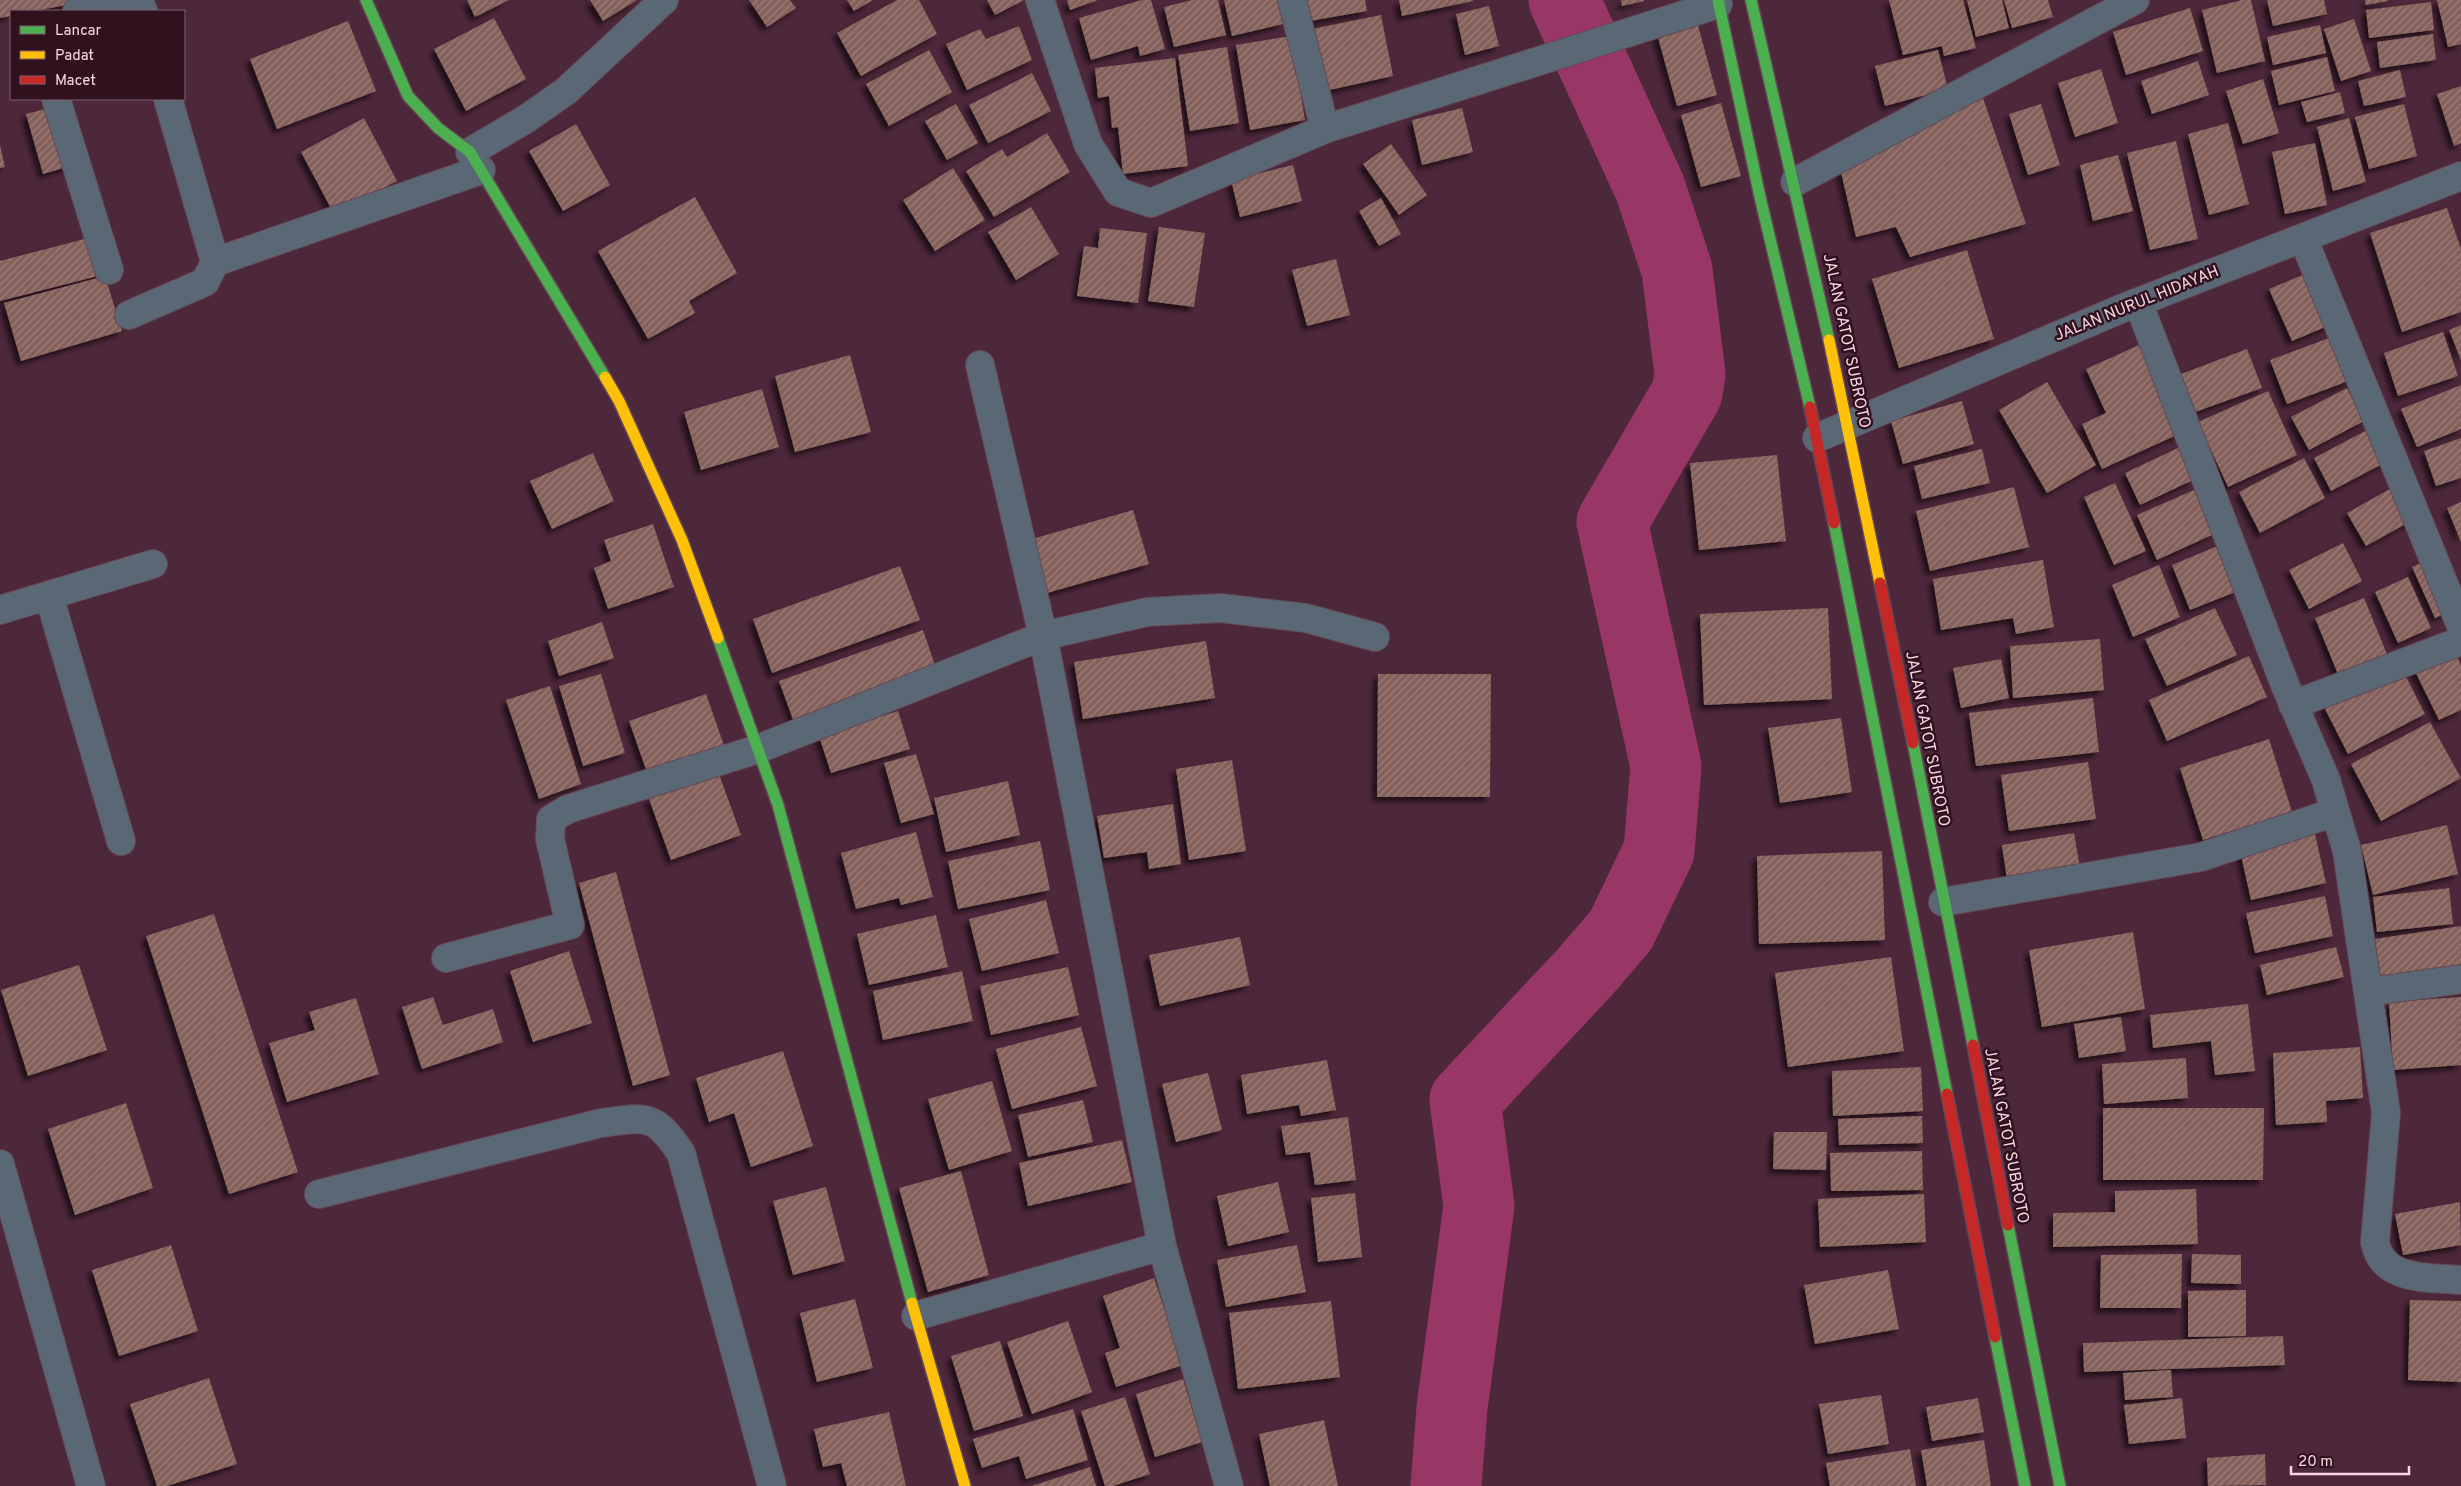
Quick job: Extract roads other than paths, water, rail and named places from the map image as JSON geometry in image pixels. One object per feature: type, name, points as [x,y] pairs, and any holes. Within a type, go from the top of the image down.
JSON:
[{"type":"street","points":[[81,10],[116,0]]},
{"type":"street","points":[[366,0],[408,96],[438,128],[475,161],[619,401],[682,540],[778,805],[916,1316],[965,1486]]},
{"type":"street","points":[[129,314],[205,282],[216,262],[475,161],[526,119],[566,91],[664,0]]},
{"type":"street","points":[[1040,0],[1081,128],[1118,192],[1151,203],[1325,129],[1718,2],[1760,197],[1817,438],[1957,1124],[2025,1486]]},
{"type":"street","points":[[1292,0],[1325,129]]},
{"type":"street","name":"JALAN GATOT SUBROTO","points":[[1751,0],[1795,182],[1848,424],[1943,902],[1982,1119],[2060,1486]]},
{"type":"street","points":[[1795,182],[2136,0]]},
{"type":"street","points":[[56,100],[109,270]]},
{"type":"street","points":[[168,100],[216,262]]},
{"type":"street","name":"JALAN NURUL HIDAYAH","points":[[1817,438],[2138,302],[2461,176]]},
{"type":"street","points":[[2303,238],[2461,626]]},
{"type":"street","points":[[2138,302],[2293,705],[2326,780],[2347,851],[2386,1113],[2375,1242],[2377,1252],[2398,1273],[2461,1280]]},
{"type":"street","points":[[980,365],[1043,636],[1162,1246],[1229,1486]]},
{"type":"street","points":[[0,610],[153,564]]},
{"type":"street","points":[[49,596],[120,841]]},
{"type":"street","points":[[446,958],[570,925],[550,839],[552,819],[568,809],[758,749],[1043,636],[1147,612],[1220,608],[1306,618],[1375,637]]},
{"type":"street","points":[[2293,705],[2461,641]]},
{"type":"street","points":[[1943,902],[2201,857],[2335,812]]},
{"type":"street","points":[[2368,992],[2461,979]]},
{"type":"street","points":[[319,1194],[602,1123],[633,1119],[651,1120],[661,1126],[681,1153],[772,1486]]},
{"type":"street","points":[[0,1164],[91,1486]]},
{"type":"street","points":[[916,1316],[1162,1246]]},
{"type":"waterway","points":[[1446,1486],[1452,1408],[1479,1206],[1465,1100],[1586,971],[1621,930],[1659,851],[1666,766],[1612,522],[1687,393],[1690,374],[1677,270],[1650,188],[1564,0]]}]
